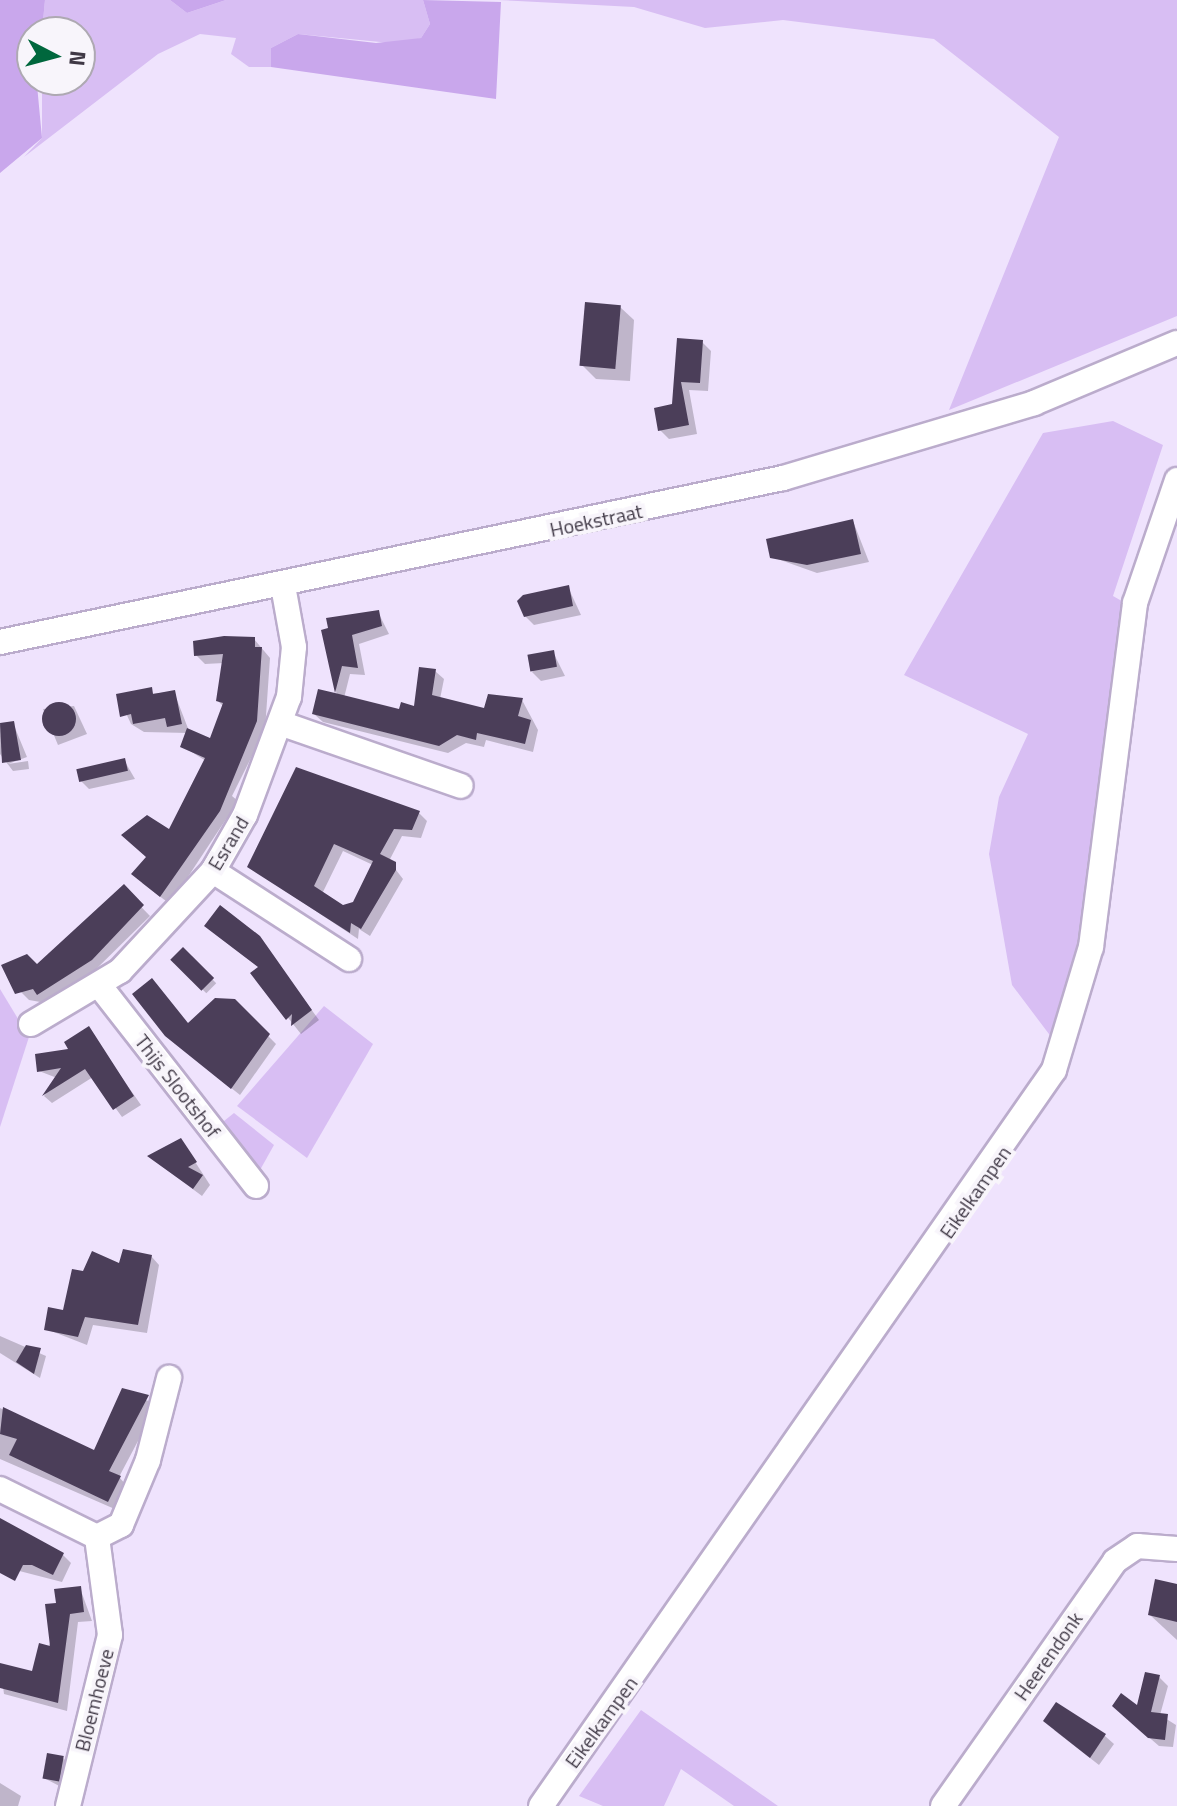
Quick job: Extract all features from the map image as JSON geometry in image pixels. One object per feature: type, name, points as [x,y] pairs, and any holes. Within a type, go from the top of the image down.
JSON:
[{"type":"street","name":"Hoekstraat","points":[[0,642],[283,586],[811,470],[1034,403],[1177,343]]},
{"type":"street","name":"Eikelkampen","points":[[541,1806],[1054,1070],[1091,947],[1135,603],[1177,480]]},
{"type":"street","name":"Esrand","points":[[31,1024],[99,985],[213,871],[283,724],[294,647],[283,586]]},
{"type":"street","points":[[283,724],[461,786]]},
{"type":"street","points":[[213,871],[349,959]]},
{"type":"street","name":"Thijs Slootshof","points":[[99,985],[256,1186]]},
{"type":"street","points":[[0,1489],[97,1537],[121,1525],[148,1460],[169,1378]]},
{"type":"street","name":"Bloemhoeve","points":[[68,1806],[110,1635],[97,1537]]},
{"type":"street","name":"Heerendonk","points":[[943,1806],[1115,1561],[1137,1546],[1177,1549]]},
{"type":"shaded area","points":[[0,0],[45,0],[44,16],[16,16],[16,96],[38,96],[42,138],[0,173]]},
{"type":"shaded area","points":[[45,0],[170,0],[187,13],[226,0],[423,0],[430,24],[421,38],[401,44],[298,34],[271,48],[271,67],[249,67],[231,54],[236,38],[200,34],[158,54],[24,157],[42,138],[42,96],[96,96],[96,16],[44,16]]},
{"type":"shaded area","points":[[170,0],[226,0],[187,13]]},
{"type":"shaded area","points":[[423,0],[501,2],[496,99],[271,67],[271,48],[298,34],[376,43],[421,38],[430,24]]},
{"type":"shaded area","points":[[498,0],[1177,0],[1177,316],[949,410],[1059,137],[934,39],[783,20],[705,28],[634,7]]},
{"type":"shaded area","points":[[1113,421],[1163,445],[1113,596],[1127,604],[1078,962],[1055,1042],[1012,985],[989,854],[999,797],[1028,734],[904,675],[1043,433]]},
{"type":"shaded area","points":[[0,989],[29,1037],[0,1127]]},
{"type":"shaded area","points":[[324,1006],[373,1044],[307,1158],[237,1106]]},
{"type":"shaded area","points":[[234,1113],[274,1145],[260,1170],[251,1171],[219,1125]]},
{"type":"shaded area","points":[[641,1710],[778,1806],[734,1806],[681,1769],[664,1806],[603,1806],[579,1796]]},
{"type":"building","points":[[585,302],[621,305],[615,369],[579,366]]},
{"type":"building","points":[[677,338],[703,340],[700,383],[681,382],[689,425],[658,431],[654,408],[672,404]]},
{"type":"building","points":[[853,519],[861,554],[807,565],[770,558],[766,539]]},
{"type":"building","points":[[569,585],[573,606],[524,617],[517,601],[523,595]]},
{"type":"building","points":[[379,610],[382,626],[352,635],[358,668],[342,666],[335,693],[321,630],[328,628],[326,618]]},
{"type":"building","points":[[224,636],[255,637],[255,647],[262,647],[257,721],[220,811],[160,897],[131,874],[146,857],[121,835],[147,815],[169,829],[205,758],[180,747],[187,728],[210,738],[223,703],[216,701],[223,654],[194,656],[193,641]]},
{"type":"building","points":[[554,650],[557,667],[530,671],[527,655]]},
{"type":"building","points":[[419,667],[436,669],[432,695],[484,708],[488,694],[523,698],[518,716],[531,720],[525,744],[477,733],[476,740],[457,735],[439,746],[312,714],[318,689],[399,709],[401,702],[414,706]]},
{"type":"building","points":[[152,687],[153,694],[175,690],[182,724],[167,727],[165,718],[133,724],[131,714],[120,717],[116,694]]},
{"type":"building","points":[[59,702],[71,707],[76,719],[71,731],[59,736],[47,731],[42,719],[47,707]]},
{"type":"building","points":[[14,721],[21,760],[2,763],[0,723]]},
{"type":"building","points":[[125,758],[128,771],[79,782],[76,769]]},
{"type":"building","points":[[296,767],[420,811],[412,830],[394,829],[380,854],[396,862],[396,870],[361,929],[351,923],[350,933],[247,867]],"holes":[[[334,844],[373,861],[353,902],[343,905],[314,886]]]},
{"type":"building","points":[[124,884],[144,905],[92,960],[37,995],[33,989],[15,994],[1,965],[27,954],[37,964]]},
{"type":"building","points":[[220,905],[260,936],[312,1010],[291,1026],[292,1014],[286,1020],[250,973],[258,967],[204,926]]},
{"type":"building","points":[[183,947],[214,978],[201,991],[170,960]]},
{"type":"building","points":[[152,978],[188,1023],[215,998],[235,999],[270,1034],[231,1089],[165,1036],[132,994]]},
{"type":"building","points":[[89,1026],[134,1096],[113,1110],[85,1069],[42,1096],[61,1068],[37,1072],[35,1054],[68,1049],[64,1042]]},
{"type":"building","points":[[181,1138],[197,1162],[188,1167],[203,1175],[193,1189],[147,1156]]},
{"type":"building","points":[[123,1249],[152,1255],[138,1325],[85,1317],[78,1337],[44,1330],[48,1307],[63,1310],[72,1269],[83,1271],[92,1251],[119,1263]]},
{"type":"building","points":[[26,1345],[41,1348],[34,1374],[16,1362]]},
{"type":"building","points":[[122,1388],[149,1395],[109,1471],[121,1476],[108,1502],[9,1455],[17,1439],[0,1434],[3,1407],[94,1450]]},
{"type":"building","points":[[0,1518],[64,1553],[53,1575],[32,1565],[23,1565],[15,1581],[0,1573]]},
{"type":"building","points":[[1155,1579],[1177,1584],[1177,1622],[1148,1615]]},
{"type":"building","points":[[81,1586],[84,1612],[70,1614],[58,1703],[0,1688],[0,1663],[32,1671],[39,1643],[50,1646],[45,1604],[56,1603],[54,1589]]},
{"type":"building","points":[[1145,1672],[1160,1675],[1151,1712],[1168,1714],[1165,1740],[1148,1738],[1112,1706],[1121,1693],[1137,1705]]},
{"type":"building","points":[[1056,1702],[1106,1734],[1090,1758],[1043,1721]]},
{"type":"building","points":[[47,1753],[64,1756],[59,1782],[42,1779]]}]
